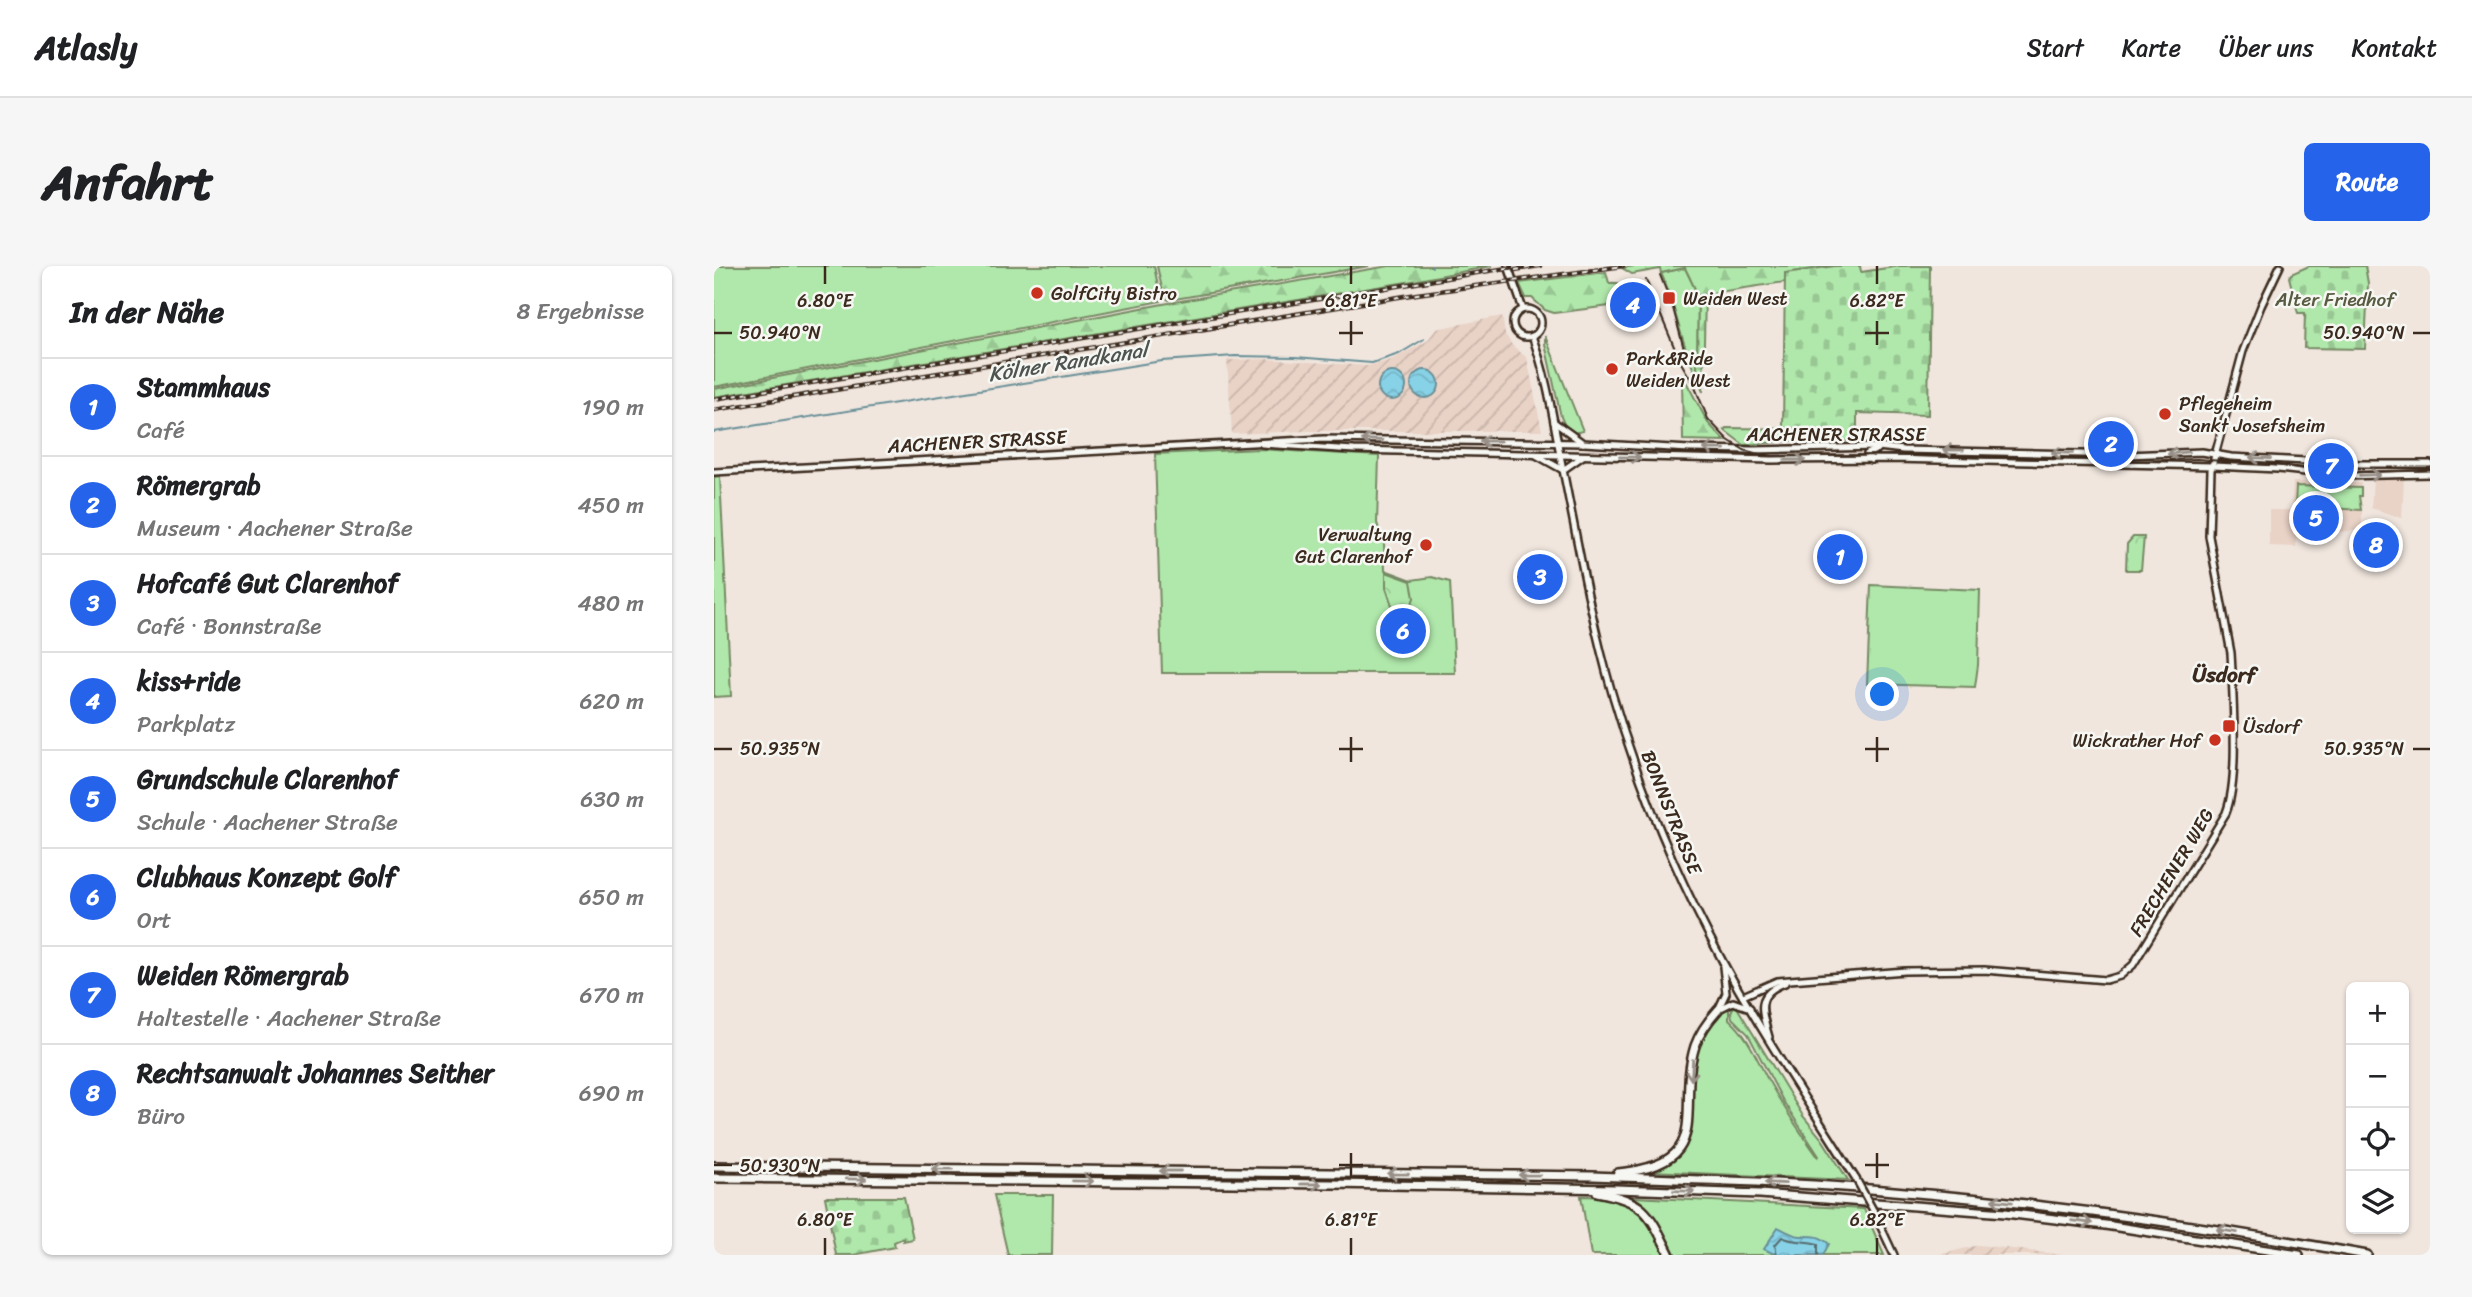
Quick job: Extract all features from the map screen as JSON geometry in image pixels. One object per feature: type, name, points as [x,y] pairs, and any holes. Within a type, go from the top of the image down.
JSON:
[{"type":"highway","points":[[1592,1176],[1648,1169],[1675,1152],[1687,1129],[1695,1045],[1703,1029],[1718,1010]]},
{"type":"highway","points":[[714,1166],[1592,1176],[1836,1187],[2003,1201],[2202,1227],[2367,1255]]},
{"type":"highway","points":[[714,1178],[1319,1184],[1729,1193],[1939,1207],[2105,1225],[2300,1255]]},
{"type":"highway","points":[[1579,1189],[1620,1197],[1641,1208],[1657,1227],[1670,1255]]},
{"type":"main road","points":[[1507,266],[1523,309]]},
{"type":"main road","name":"FRECHENER WEG","points":[[1743,996],[1770,983],[1905,971],[1984,970],[2106,980],[2120,975],[2133,965],[2226,813],[2232,794],[2232,671],[2208,519],[2213,466],[2243,351],[2280,266]]},
{"type":"main road","points":[[1523,309],[1533,309],[1540,316],[1540,330],[1532,336],[1522,336],[1514,328],[1515,315],[1523,309]]},
{"type":"main road","name":"BONNSTRASSE","points":[[1532,336],[1554,422],[1590,605],[1628,744],[1683,881],[1722,960],[1856,1179],[1894,1255]]},
{"type":"main road","points":[[1554,422],[1583,443]]},
{"type":"main road","name":"AACHENER STRASSE","points":[[714,472],[1324,439],[1583,443],[1752,450],[1884,447],[1903,450],[2021,451],[2126,456],[2189,452],[2361,464],[2430,464]]},
{"type":"main road","name":"AACHENER STRASSE","points":[[1241,443],[1354,450],[1583,456],[2213,466],[2278,468],[2341,476],[2430,474]]},
{"type":"main road","points":[[1871,460],[1867,457],[1868,453],[1884,447]]},
{"type":"main road","points":[[2021,451],[2028,463]]},
{"type":"main road","points":[[2028,463],[2030,457],[2040,452]]},
{"type":"main road","points":[[1536,454],[1563,470],[1583,456]]},
{"type":"main road","points":[[1718,1010],[1727,993],[1722,960]]},
{"type":"main road","name":"FRECHENER WEG","points":[[1769,1040],[1762,1010],[1765,997],[1776,986],[1796,979]]},
{"type":"main road","points":[[1718,1010],[1733,1002],[1751,1009]]},
{"type":"shaded area","points":[[1502,316],[1505,334],[1512,345],[1527,358],[1542,431],[1308,431],[1232,434],[1227,360],[1267,359],[1367,366],[1391,360],[1427,341],[1436,329]]},
{"type":"shaded area","points":[[2404,478],[2402,518],[2371,508],[2373,480]]},
{"type":"shaded area","points":[[2293,482],[2361,483],[2359,507],[2362,510],[2362,531],[2297,532],[2296,547],[2269,546],[2269,510],[2291,510]]},
{"type":"shaded area","points":[[1979,1245],[2063,1255],[1938,1255]]},
{"type":"green space","points":[[714,266],[1154,266],[1161,301],[714,387]]},
{"type":"green space","points":[[1157,266],[1369,266],[1169,300],[1164,297]]},
{"type":"green space","points":[[1389,266],[1492,266],[714,397],[714,389],[1163,304]]},
{"type":"green space","points":[[1835,266],[1785,273],[1785,282],[1705,294],[1703,392],[1697,377],[1698,295],[1685,268],[1661,273],[1660,269],[1632,274],[1622,268]]},
{"type":"green space","points":[[1835,266],[1860,266],[1861,272],[1900,266],[1930,266],[1928,415],[1857,413],[1857,441],[1798,440],[1798,429],[1783,428],[1785,273]]},
{"type":"green space","name":"Alter Friedhof","points":[[2309,266],[2365,266],[2368,283],[2365,349],[2304,348],[2305,313],[2298,313],[2289,277]]},
{"type":"green space","points":[[1685,268],[1698,295],[1697,377],[1661,273]]},
{"type":"green space","points":[[1606,272],[1609,283],[1627,286],[1636,301],[1554,313],[1545,310],[1532,298],[1526,298],[1519,283]]},
{"type":"green space","points":[[1545,336],[1583,431],[1573,433],[1565,426],[1561,417]]},
{"type":"green space","points":[[1682,374],[1708,423],[1725,441],[1683,440]]},
{"type":"green space","points":[[1798,429],[1798,440],[1744,445],[1724,430]]},
{"type":"green space","points":[[1259,449],[1379,456],[1377,523],[1384,544],[1385,570],[1412,580],[1432,577],[1450,582],[1455,673],[1162,673],[1155,454]]},
{"type":"green space","points":[[720,476],[731,696],[714,697],[714,477]]},
{"type":"green space","points":[[2296,486],[2361,488],[2361,510],[2295,506]]},
{"type":"green space","points":[[2133,537],[2144,537],[2141,570],[2126,570],[2127,544]]},
{"type":"green space","points":[[1386,572],[1411,581],[1414,598],[1408,614],[1395,614],[1386,588]]},
{"type":"green space","points":[[1871,585],[1980,590],[1975,687],[1867,684]]},
{"type":"green space","points":[[1735,1004],[1803,1116],[1822,1139],[1848,1180],[1650,1171],[1667,1162],[1679,1151],[1686,1138],[1697,1051],[1707,1029],[1729,1005],[1729,1019],[1746,1039],[1785,1108],[1819,1156],[1783,1101],[1748,1034],[1732,1018],[1731,1012]]},
{"type":"green space","points":[[994,1195],[1053,1195],[1052,1255],[1008,1255]]},
{"type":"green space","points":[[1581,1196],[1613,1199],[1635,1208],[1651,1226],[1666,1255],[1591,1255]]},
{"type":"green space","points":[[825,1197],[904,1197],[913,1239],[903,1241],[903,1238],[894,1242],[895,1247],[853,1255],[836,1255]]},
{"type":"green space","points":[[1634,1197],[1864,1209],[1884,1255],[1673,1255],[1656,1219]]},
{"type":"water","points":[[1425,370],[1435,374],[1439,384],[1435,394],[1425,398],[1415,394],[1411,384],[1415,374]]},
{"type":"water","points":[[1392,372],[1402,376],[1406,386],[1402,396],[1392,400],[1382,396],[1378,386],[1382,376]]},
{"type":"water","points":[[1778,1227],[1795,1235],[1819,1238],[1829,1244],[1823,1255],[1772,1253],[1764,1249]]},
{"type":"waterway","name":"Kölner Randkanal","points":[[714,432],[1162,361],[1235,356],[1372,363],[1399,354],[1424,339]]},
{"type":"tram line","points":[[1660,275],[1673,308],[1685,353]]},
{"type":"tram line","points":[[1646,280],[1708,419],[1728,440],[1755,453],[1773,456],[1867,455],[2137,461],[2197,459],[2334,473],[2430,470]]},
{"type":"railway","points":[[714,399],[1519,266]]},
{"type":"railway","points":[[1515,270],[1540,266]]},
{"type":"railway","points":[[714,410],[1417,294],[1623,266]]},
{"type":"place","name":"GolfCity Bistro","points":[[1037,293]]},
{"type":"place","name":"Weiden West","points":[[1669,298]]},
{"type":"place","name":"kiss+ride","points":[[1633,305]]},
{"type":"place","name":"Park&Ride Weiden West","points":[[1612,369]]},
{"type":"place","name":"Pflegeheim Sankt Josefsheim","points":[[2165,414]]},
{"type":"place","name":"Römergrab","points":[[2111,444]]},
{"type":"place","name":"Weiden Römergrab","points":[[2331,466]]},
{"type":"place","name":"Grundschule Clarenhof","points":[[2316,518]]},
{"type":"place","name":"Verwaltung Gut Clarenhof","points":[[1426,545]]},
{"type":"place","name":"Rechtsanwalt Johannes Seither","points":[[2376,545]]},
{"type":"place","name":"Stammhaus","points":[[1840,557]]},
{"type":"place","name":"Hofcafé Gut Clarenhof","points":[[1540,577]]},
{"type":"place","name":"Clubhaus Konzept Golf","points":[[1403,631]]},
{"type":"place","name":"Üsdorf","points":[[2229,726]]},
{"type":"place","name":"Wickrather Hof","points":[[2215,740]]},
{"type":"district","name":"Üsdorf","points":[[2224,675]]}]
